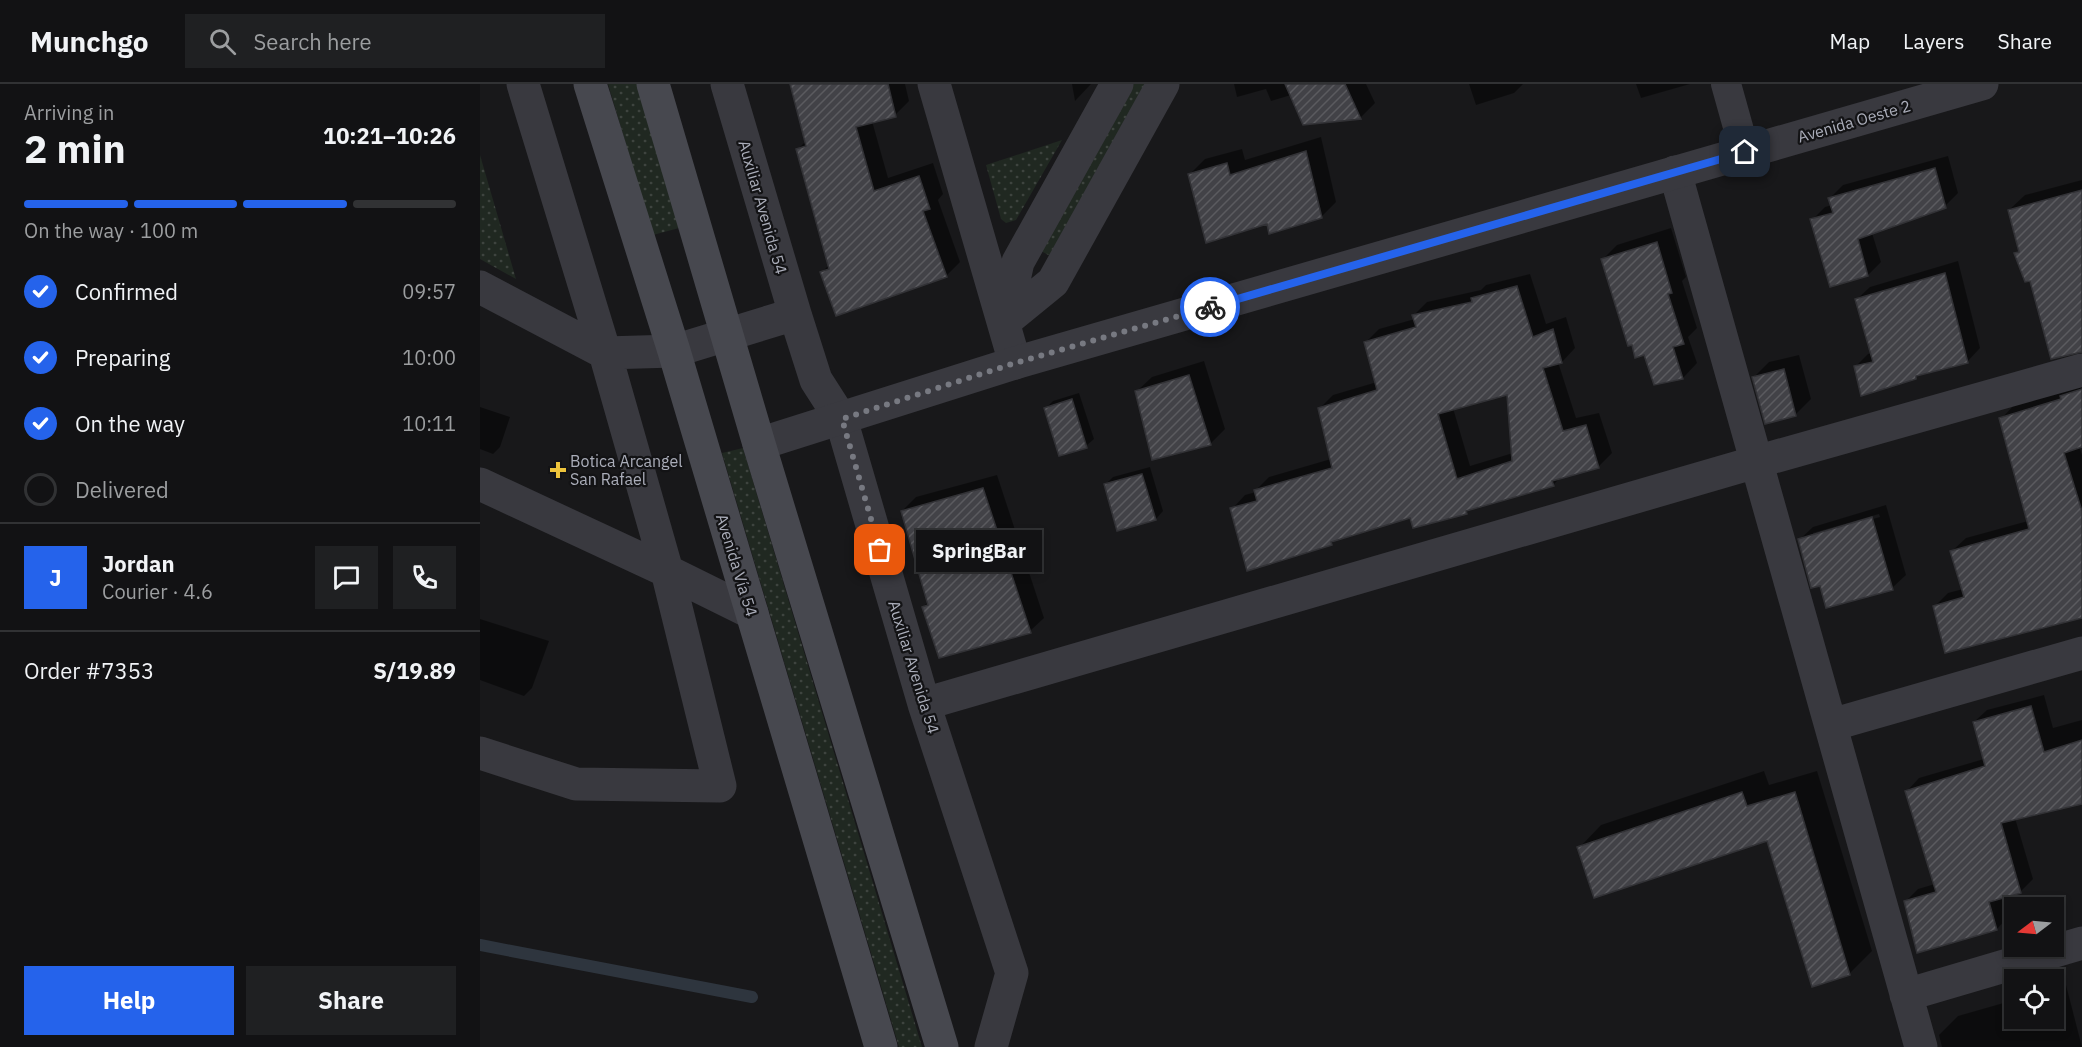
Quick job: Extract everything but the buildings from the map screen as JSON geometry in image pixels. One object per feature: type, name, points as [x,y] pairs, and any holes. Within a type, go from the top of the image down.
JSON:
[{"type":"main road","name":"Avenida Vía 54","points":[[590,84],[674,351],[881,1047]]},
{"type":"main road","points":[[653,84],[759,444],[942,1047]]},
{"type":"street","points":[[480,753],[576,784],[720,786],[667,571],[605,353],[524,84]]},
{"type":"street","name":"Auxiliar Avenida 54","points":[[728,84],[816,380],[842,419],[924,704],[1012,973],[991,1047]]},
{"type":"street","points":[[934,84],[1015,363]]},
{"type":"street","points":[[1004,322],[1018,262],[1117,84]]},
{"type":"street","points":[[1004,322],[1053,282],[1163,84]]},
{"type":"street","points":[[1726,84],[1745,152]]},
{"type":"street","name":"Avenida Oeste 2","points":[[759,444],[1015,363],[1982,84]]},
{"type":"street","points":[[1676,172],[1921,1047]]},
{"type":"street","points":[[480,287],[605,353],[674,351],[795,314]]},
{"type":"street","points":[[924,704],[1756,462],[2082,370]]},
{"type":"street","points":[[480,484],[752,612]]},
{"type":"street","points":[[1831,725],[2082,653]]},
{"type":"street","points":[[1906,995],[2082,943]]},
{"type":"shaded area","points":[[608,84],[637,84],[679,228],[653,235]]},
{"type":"shaded area","points":[[1132,84],[1147,84],[1052,257],[1041,251]]},
{"type":"shaded area","points":[[1062,140],[1016,220],[1006,223],[1001,219],[986,165]]},
{"type":"shaded area","points":[[480,155],[516,279],[480,259]]},
{"type":"shaded area","points":[[743,448],[922,1047],[899,1047],[722,453]]},
{"type":"waterway","points":[[480,945],[752,997]]},
{"type":"way so far","points":[[880,550],[842,419],[1015,363],[1210,307]]},
{"type":"place","name":"Botica Arcangel San Rafael","points":[[558,470]]},
{"type":"place","name":"SpringBar","points":[[880,550]]},
{"type":"route","points":[[1210,307],[1745,152]]}]
